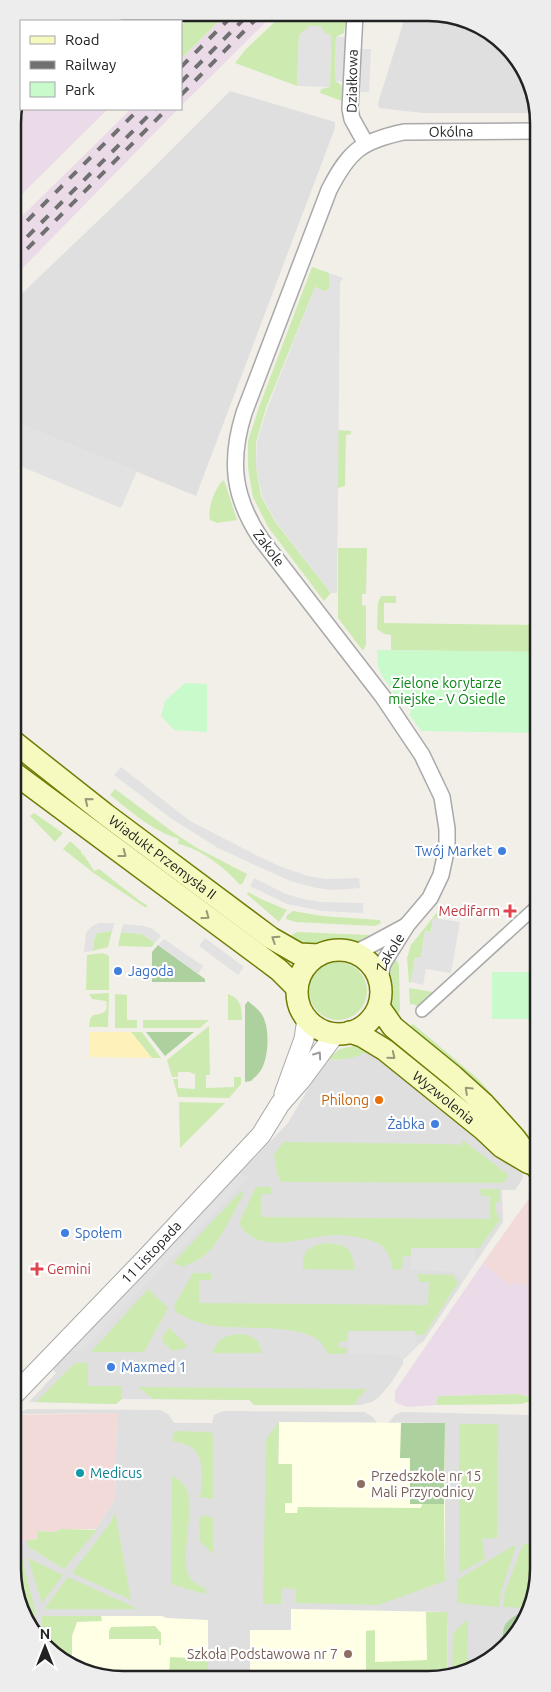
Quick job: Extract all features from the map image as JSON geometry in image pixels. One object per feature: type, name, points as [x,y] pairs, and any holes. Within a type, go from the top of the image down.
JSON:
[{"type":"main road","name":"Wiadukt Przemysła II","points":[[21,747],[144,844],[272,938],[299,954],[319,955]]},
{"type":"main road","name":"Wiadukt Przemysła II","points":[[21,778],[279,970],[297,988]]},
{"type":"main road","points":[[336,950],[354,953],[370,964],[376,973],[380,982],[381,995],[379,1007],[368,1023],[343,1033],[324,1031],[307,1019],[301,1009],[297,988],[304,969],[319,955],[336,950]]},
{"type":"main road","name":"Wyzwolenia","points":[[379,1007],[393,1027],[484,1104],[514,1137],[530,1160]]},
{"type":"main road","name":"Wyzwolenia","points":[[343,1033],[362,1036],[385,1050],[484,1130],[502,1147],[530,1164]]},
{"type":"street","name":"Działkowa","points":[[355,21],[350,109],[352,119],[366,144]]},
{"type":"street","name":"Okólna","points":[[366,144],[404,132],[530,131]]},
{"type":"street","name":"Zakole","points":[[366,144],[350,156],[329,190],[244,413],[237,439],[234,462],[239,499],[252,525],[384,697],[422,754],[440,790],[447,829],[446,861],[437,886],[420,911],[407,925],[382,966],[380,982]]},
{"type":"street","points":[[422,1011],[530,912]]},
{"type":"street","name":"Zakole","points":[[354,953],[407,925]]},
{"type":"street","name":"11 Listopada","points":[[280,1104],[304,1040],[307,1019]]},
{"type":"street","name":"11 Listopada","points":[[21,1388],[235,1164],[261,1135],[280,1104],[343,1033]]},
{"type":"shaded area","points":[[219,21],[267,21],[182,105],[182,58]]},
{"type":"shaded area","points":[[404,21],[435,21],[467,29],[490,42],[500,51],[509,61],[519,78],[530,113],[423,113],[379,108],[378,103]]},
{"type":"shaded area","points":[[310,26],[321,26],[324,32],[331,36],[330,87],[297,86],[299,35]]},
{"type":"shaded area","points":[[336,37],[345,37],[344,82],[335,81]]},
{"type":"shaded area","points":[[360,49],[371,49],[369,92],[359,92]]},
{"type":"shaded area","points":[[230,91],[335,122],[335,128],[196,496],[21,424],[21,294],[148,173]]},
{"type":"shaded area","points":[[22,110],[107,110],[21,195]]},
{"type":"shaded area","points":[[130,110],[177,110],[21,270],[21,217]]},
{"type":"shaded area","points":[[329,273],[343,278],[340,283],[337,593],[331,593],[276,522],[262,496],[256,467],[257,441],[267,409],[315,287],[326,292],[329,288]]},
{"type":"shaded area","points":[[21,424],[137,471],[121,508],[21,466]]},
{"type":"shaded area","points":[[121,767],[190,821],[260,857],[308,876],[326,879],[359,878],[360,888],[334,890],[316,888],[290,881],[218,848],[172,819],[114,775]]},
{"type":"shaded area","points":[[254,878],[286,894],[303,899],[321,902],[363,903],[363,913],[322,911],[287,904],[250,886]]},
{"type":"shaded area","points":[[433,918],[460,922],[451,973],[426,969],[423,985],[411,982],[415,957],[421,957],[425,931],[431,932]]},
{"type":"shaded area","points":[[99,923],[115,923],[112,931],[97,933],[94,939],[93,951],[84,952],[86,933],[92,926]]},
{"type":"shaded area","points":[[123,924],[144,926],[153,929],[161,936],[155,943],[142,934],[121,932]]},
{"type":"shaded area","points":[[205,938],[244,967],[238,975],[199,946]]},
{"type":"shaded area","points":[[164,939],[203,966],[198,974],[158,945]]},
{"type":"shaded area","points":[[368,1051],[522,1171],[523,1178],[515,1190],[502,1190],[503,1222],[478,1259],[475,1259],[475,1249],[411,1269],[453,1271],[461,1277],[461,1285],[423,1342],[403,1360],[403,1364],[391,1383],[379,1397],[372,1402],[361,1405],[254,1405],[249,1400],[122,1399],[116,1404],[29,1402],[56,1373],[52,1368],[288,1123],[327,1059],[337,1060]]},
{"type":"shaded area","points":[[238,1174],[249,1177],[82,1351],[68,1351]]},
{"type":"shaded area","points":[[530,1198],[530,1286],[510,1285],[483,1263]]},
{"type":"shaded area","points":[[411,1248],[475,1248],[475,1259],[478,1259],[461,1285],[461,1277],[453,1271],[411,1270]]},
{"type":"shaded area","points":[[483,1263],[510,1285],[513,1281],[518,1285],[522,1282],[527,1286],[530,1282],[530,1397],[519,1394],[439,1396],[436,1401],[437,1405],[407,1407],[395,1402],[395,1391]]},
{"type":"shaded area","points":[[350,1331],[415,1331],[416,1343],[418,1345],[403,1360],[399,1356],[393,1355],[349,1354]]},
{"type":"shaded area","points":[[28,1409],[160,1410],[169,1415],[174,1423],[212,1423],[214,1415],[224,1411],[364,1412],[373,1417],[377,1423],[388,1423],[396,1414],[403,1412],[530,1415],[530,1576],[522,1608],[513,1626],[490,1650],[461,1665],[435,1671],[116,1671],[90,1665],[70,1656],[70,1622],[36,1622],[35,1620],[23,1589],[21,1542],[27,1540],[27,1546],[64,1569],[96,1530],[115,1499],[117,1413],[21,1414]]},
{"type":"shaded area","points":[[117,1413],[115,1499],[96,1529],[61,1529],[54,1532],[38,1531],[38,1539],[21,1542],[21,1415]]},
{"type":"shaded area","name":"Przedszkole nr 15 Mali Przyrodnicy","points":[[279,1422],[445,1423],[445,1581],[277,1579]]},
{"type":"shaded area","name":"Szkoła Podstawowa nr 7","points":[[291,1609],[448,1612],[447,1669],[435,1671],[250,1671],[250,1630],[291,1630]]},
{"type":"shaded area","points":[[42,1616],[162,1616],[167,1618],[208,1620],[208,1671],[116,1671],[90,1665],[70,1656],[70,1622],[42,1622]]},
{"type":"green space","points":[[184,21],[219,21],[182,58]]},
{"type":"green space","points":[[276,21],[346,21],[344,33],[336,37],[335,81],[343,89],[342,101],[320,93],[321,89],[330,87],[331,36],[310,26],[299,36],[297,86],[235,63],[246,49]]},
{"type":"green space","points":[[312,267],[329,273],[329,288],[326,292],[315,287],[266,408],[256,442],[256,467],[261,496],[276,523],[331,593],[324,601],[268,527],[253,497],[248,468],[248,441]]},
{"type":"green space","points":[[338,430],[351,431],[351,434],[346,435],[345,486],[338,488]]},
{"type":"green space","points":[[224,480],[237,520],[217,523],[210,520],[209,516],[215,493]]},
{"type":"green space","points":[[338,548],[367,548],[366,594],[362,594],[362,605],[366,606],[366,644],[363,651],[338,618]]},
{"type":"green space","points":[[381,596],[396,596],[396,603],[384,603],[384,623],[530,625],[530,652],[391,650],[391,635],[384,634],[377,629],[378,603]]},
{"type":"green space","name":"Zielone korytarze miejske - V Osiedle","points":[[377,650],[530,652],[530,733],[421,731],[409,714],[411,712],[406,704],[403,706],[381,674],[378,666]]},
{"type":"green space","points":[[185,683],[207,684],[207,732],[174,730],[161,716],[165,701]]},
{"type":"green space","points":[[115,789],[197,848],[247,874],[243,883],[240,885],[212,860],[196,850],[178,844],[179,839],[151,826],[110,795]]},
{"type":"green space","points":[[34,813],[63,833],[55,842],[30,816]]},
{"type":"green space","points":[[70,841],[81,851],[94,871],[99,869],[147,905],[146,908],[95,874],[63,849]]},
{"type":"green space","points":[[248,892],[287,910],[279,922],[247,894]]},
{"type":"green space","points":[[293,911],[322,916],[380,920],[381,923],[375,926],[295,922],[286,919],[287,915]]},
{"type":"green space","points":[[438,911],[438,919],[433,918],[431,932],[425,931],[421,957],[415,957],[411,982],[409,983],[407,958],[411,945]]},
{"type":"green space","points":[[112,931],[108,947],[93,951],[94,939],[97,933]]},
{"type":"green space","points":[[121,932],[142,934],[155,943],[151,947],[118,946]]},
{"type":"green space","points":[[297,932],[368,935],[374,938],[360,943],[340,940],[318,944],[304,944],[288,937]]},
{"type":"green space","points":[[158,945],[205,979],[205,982],[152,982],[152,952]]},
{"type":"green space","points":[[102,953],[109,957],[109,990],[86,990],[87,955]]},
{"type":"green space","points":[[394,959],[398,962],[399,967],[400,1010],[396,1018],[390,1005],[391,991],[388,976],[389,966]]},
{"type":"green space","points":[[332,962],[344,962],[354,966],[363,975],[367,997],[359,1012],[344,1020],[332,1020],[322,1016],[313,1007],[309,997],[309,985],[313,975],[322,966]]},
{"type":"green space","points":[[492,972],[530,972],[530,1019],[492,1019]]},
{"type":"green space","points":[[409,988],[433,992],[417,1006],[410,1005]]},
{"type":"green space","points":[[109,993],[108,1027],[89,1027],[90,1019],[93,1015],[104,1012],[107,1005],[106,1001],[92,999],[89,994]]},
{"type":"green space","points":[[115,994],[127,995],[127,1020],[137,1020],[137,1028],[115,1028]]},
{"type":"green space","points":[[228,994],[236,998],[240,1004],[242,1020],[228,1020]]},
{"type":"green space","points":[[248,1001],[263,1017],[266,1023],[268,1038],[265,1060],[261,1070],[251,1081],[245,1082],[245,1005]]},
{"type":"green space","points":[[143,1020],[209,1020],[200,1028],[143,1028]]},
{"type":"green space","points":[[413,1024],[479,1080],[530,1137],[530,1147],[407,1030]]},
{"type":"green space","points":[[209,1026],[210,1075],[206,1075],[206,1088],[234,1087],[234,1077],[241,1077],[241,1084],[229,1098],[178,1097],[173,1079],[178,1079],[178,1088],[195,1089],[195,1074],[178,1072],[178,1077],[172,1077],[167,1060]]},
{"type":"green space","points":[[131,1032],[142,1032],[161,1058],[152,1058]]},
{"type":"green space","points":[[146,1032],[194,1032],[165,1056]]},
{"type":"green space","points":[[354,1046],[368,1051],[349,1058],[327,1059],[340,1049]]},
{"type":"green space","points":[[179,1102],[225,1103],[180,1148]]},
{"type":"green space","points":[[463,1140],[507,1174],[507,1178],[503,1183],[281,1182],[277,1173],[274,1154],[284,1142],[461,1145]]},
{"type":"green space","points":[[256,1187],[271,1187],[271,1194],[261,1194],[261,1217],[490,1219],[490,1196],[481,1196],[480,1189],[499,1189],[500,1202],[495,1202],[495,1209],[500,1220],[480,1247],[411,1249],[411,1256],[403,1256],[402,1270],[393,1270],[389,1256],[384,1248],[375,1242],[361,1238],[333,1235],[277,1243],[255,1239],[246,1233],[239,1223]]},
{"type":"green space","points":[[240,1192],[244,1193],[218,1240],[207,1253],[183,1267],[173,1263]]},
{"type":"green space","points":[[325,1243],[343,1246],[347,1249],[352,1257],[355,1270],[303,1269],[306,1251],[316,1245]]},
{"type":"green space","points":[[193,1273],[211,1273],[211,1280],[199,1280],[199,1303],[428,1305],[429,1282],[419,1282],[418,1274],[453,1275],[458,1283],[424,1335],[415,1335],[415,1331],[348,1331],[347,1341],[339,1342],[338,1347],[347,1348],[345,1354],[328,1354],[322,1344],[314,1337],[302,1333],[288,1330],[211,1325],[201,1323],[176,1312],[174,1306]]},
{"type":"green space","points":[[148,1289],[168,1308],[144,1352],[91,1352]]},
{"type":"green space","points":[[169,1328],[187,1345],[186,1348],[172,1351],[164,1343],[162,1337]]},
{"type":"green space","points":[[241,1334],[256,1339],[262,1353],[212,1353],[223,1338]]},
{"type":"green space","points":[[75,1363],[88,1363],[88,1386],[122,1386],[122,1399],[116,1404],[36,1402]]},
{"type":"green space","points":[[138,1387],[367,1389],[356,1401],[355,1405],[254,1405],[249,1400],[153,1399]]},
{"type":"green space","points":[[519,1394],[530,1397],[530,1401],[521,1404],[437,1405],[436,1401],[439,1396]]},
{"type":"green space","points":[[279,1422],[278,1464],[292,1464],[292,1503],[285,1503],[285,1513],[297,1513],[298,1507],[421,1508],[422,1504],[444,1504],[445,1581],[378,1605],[295,1603],[296,1589],[282,1588],[281,1604],[263,1604],[266,1439]]},
{"type":"green space","points":[[401,1423],[445,1423],[444,1504],[410,1504],[410,1458],[400,1458]]},
{"type":"green space","points":[[459,1424],[498,1424],[497,1538],[482,1539],[485,1559],[459,1573]]},
{"type":"green space","points":[[174,1431],[212,1432],[213,1499],[200,1497],[202,1471],[199,1457],[190,1447],[172,1441]]},
{"type":"green space","points":[[172,1476],[184,1485],[188,1494],[187,1569],[191,1580],[206,1589],[205,1594],[171,1584]]},
{"type":"green space","points":[[115,1512],[131,1600],[72,1573],[111,1522]]},
{"type":"green space","points":[[205,1515],[213,1518],[213,1554],[200,1541],[199,1518]]},
{"type":"green space","points":[[61,1529],[97,1530],[64,1569],[27,1546],[27,1540],[38,1539],[38,1531],[54,1532]]},
{"type":"green space","points":[[523,1544],[530,1544],[530,1576],[522,1608],[503,1607],[505,1592]]},
{"type":"green space","points":[[516,1546],[501,1592],[499,1607],[457,1603],[457,1580]]},
{"type":"green space","points":[[21,1556],[35,1611],[35,1620],[23,1589]]},
{"type":"green space","points":[[28,1558],[63,1575],[42,1603]]},
{"type":"green space","points":[[68,1577],[136,1608],[137,1609],[44,1609]]},
{"type":"green space","points":[[426,1612],[448,1612],[447,1669],[435,1671],[366,1671],[366,1631],[375,1630],[375,1662],[427,1660]]},
{"type":"green space","points":[[519,1614],[513,1626],[503,1638],[504,1627],[508,1621]]},
{"type":"green space","points":[[42,1616],[101,1616],[102,1621],[77,1622],[72,1636],[72,1657],[70,1656],[70,1622],[42,1622]]},
{"type":"green space","points":[[468,1619],[467,1662],[452,1668],[453,1633]]},
{"type":"green space","points":[[155,1626],[161,1633],[161,1645],[159,1645],[159,1639],[109,1639],[111,1627]]},
{"type":"green space","points":[[170,1657],[208,1659],[208,1671],[169,1671]]},
{"type":"sand","points":[[89,1032],[131,1032],[152,1058],[90,1057]]},
{"type":"railway","points":[[182,66],[227,21]]},
{"type":"railway","points":[[182,81],[242,21]]},
{"type":"railway","points":[[182,94],[254,21]]},
{"type":"railway","points":[[21,227],[138,110]]},
{"type":"railway","points":[[21,243],[154,110]]},
{"type":"railway","points":[[21,255],[166,110]]},
{"type":"place","name":"Twój Market","points":[[502,851]]},
{"type":"place","name":"Medifarm","points":[[510,911]]},
{"type":"place","name":"Jagoda","points":[[118,971]]},
{"type":"place","name":"Philong","points":[[379,1100]]},
{"type":"place","name":"Żabka","points":[[435,1124]]},
{"type":"place","name":"Społem","points":[[65,1233]]},
{"type":"place","name":"Gemini","points":[[37,1269]]},
{"type":"place","name":"Maxmed 1","points":[[111,1367]]},
{"type":"place","name":"Medicus","points":[[80,1473]]},
{"type":"place","name":"Przedszkole nr 15 Mali Przyrodnicy","points":[[361,1484]]},
{"type":"place","name":"Szkoła Podstawowa nr 7","points":[[348,1654]]}]
